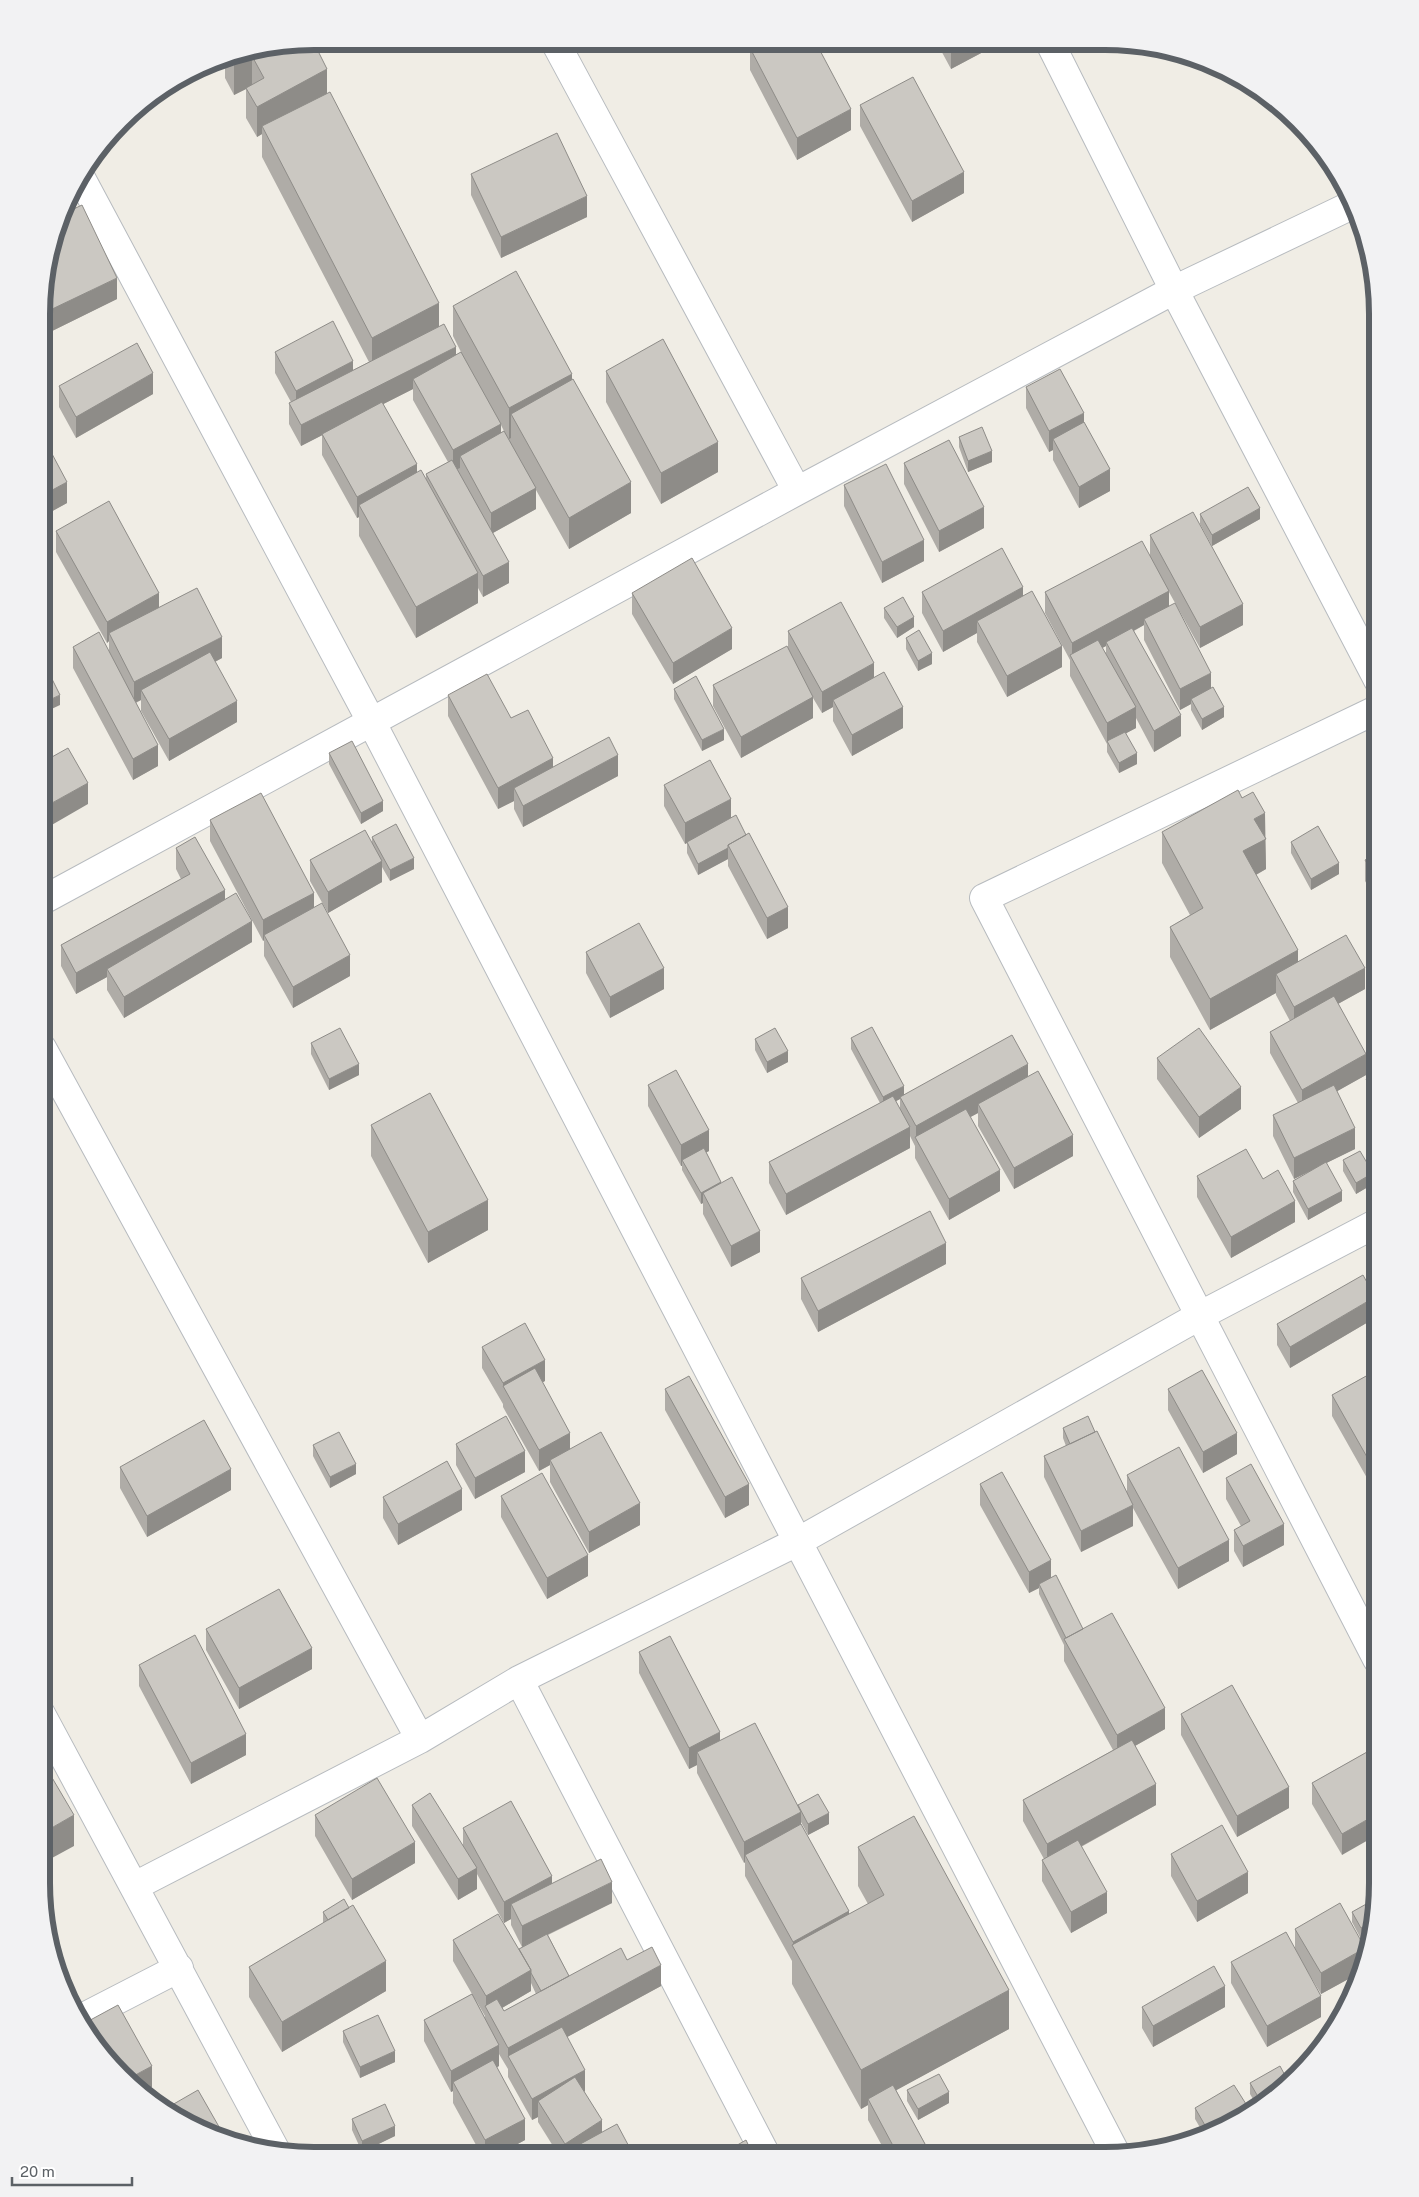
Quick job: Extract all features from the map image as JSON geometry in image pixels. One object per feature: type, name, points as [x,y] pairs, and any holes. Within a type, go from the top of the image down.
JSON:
[{"type":"street","points":[[559,50],[797,491]]},
{"type":"street","points":[[1054,50],[1174,290],[1369,663]]},
{"type":"street","points":[[84,184],[371,721],[1112,2147]]},
{"type":"street","points":[[50,896],[797,491],[1174,290],[1347,208]]},
{"type":"street","points":[[1369,713],[984,898],[1369,1642]]},
{"type":"street","points":[[50,1063],[420,1739]]},
{"type":"street","points":[[135,1886],[420,1739],[519,1680],[799,1541],[1201,1315],[1369,1227]]},
{"type":"street","points":[[519,1680],[762,2147]]},
{"type":"street","points":[[50,1729],[272,2144]]},
{"type":"street","points":[[86,2016],[179,1968]]},
{"type":"building","points":[[318,50],[327,69],[257,107],[246,88],[264,78],[253,57],[279,52]]},
{"type":"building","points":[[751,50],[820,50],[851,109],[797,138]]},
{"type":"building","points":[[246,59],[234,65],[233,63]]},
{"type":"building","points":[[913,77],[964,172],[912,201],[860,105]]},
{"type":"building","points":[[330,92],[439,303],[372,338],[262,126]]},
{"type":"building","points":[[557,133],[587,196],[501,237],[471,174]]},
{"type":"building","points":[[82,205],[117,278],[50,310],[55,262],[71,210]]},
{"type":"building","points":[[516,271],[572,374],[509,408],[453,306]]},
{"type":"building","points":[[333,321],[353,361],[296,391],[275,352]]},
{"type":"building","points":[[444,324],[456,347],[301,425],[289,403]]},
{"type":"building","points":[[663,339],[718,442],[661,473],[606,371]]},
{"type":"building","points":[[137,343],[153,373],[76,417],[59,386]]},
{"type":"building","points":[[461,352],[501,424],[453,450],[413,379]]},
{"type":"building","points":[[1060,369],[1084,413],[1049,431],[1026,387]]},
{"type":"building","points":[[573,379],[631,482],[569,518],[511,414]]},
{"type":"building","points":[[382,402],[417,464],[357,497],[322,434]]},
{"type":"building","points":[[1084,422],[1110,469],[1079,487],[1053,439]]},
{"type":"building","points":[[982,427],[992,451],[968,461],[959,437]]},
{"type":"building","points":[[504,431],[536,488],[491,513],[460,456]]},
{"type":"building","points":[[949,440],[984,507],[939,531],[904,463]]},
{"type":"building","points":[[50,450],[67,482],[50,491]]},
{"type":"building","points":[[452,460],[509,562],[483,576],[426,474]]},
{"type":"building","points":[[886,464],[924,540],[882,562],[844,485]]},
{"type":"building","points":[[421,470],[478,573],[416,607],[359,505]]},
{"type":"building","points":[[1248,487],[1260,508],[1212,535],[1200,514]]},
{"type":"building","points":[[109,501],[159,593],[107,622],[56,531]]},
{"type":"building","points":[[1193,512],[1243,604],[1200,627],[1150,535]]},
{"type":"building","points":[[1142,541],[1169,591],[1072,643],[1045,592]]},
{"type":"building","points":[[1002,548],[1023,587],[943,631],[922,592]]},
{"type":"building","points":[[692,558],[732,628],[673,663],[632,593]]},
{"type":"building","points":[[197,588],[222,637],[134,682],[109,633]]},
{"type":"building","points":[[1032,591],[1062,646],[1007,676],[977,621]]},
{"type":"building","points":[[903,597],[914,617],[897,627],[884,608]]},
{"type":"building","points":[[841,602],[874,663],[822,692],[788,631]]},
{"type":"building","points":[[1175,603],[1211,673],[1180,689],[1144,619]]},
{"type":"building","points":[[1132,628],[1181,715],[1154,731],[1106,642]]},
{"type":"building","points":[[919,630],[932,653],[918,661],[906,638]]},
{"type":"building","points":[[99,632],[158,745],[133,759],[73,647]]},
{"type":"building","points":[[1098,640],[1136,707],[1107,723],[1070,655]]},
{"type":"building","points":[[787,646],[813,697],[741,737],[713,685]]},
{"type":"building","points":[[210,652],[237,701],[169,739],[141,690]]},
{"type":"building","points":[[884,672],[903,707],[852,735],[833,700]]},
{"type":"building","points":[[487,674],[511,718],[528,710],[553,758],[498,788],[448,695]]},
{"type":"building","points":[[50,675],[60,695],[50,700]]},
{"type":"building","points":[[696,676],[724,729],[702,740],[674,689]]},
{"type":"building","points":[[1213,687],[1224,707],[1202,719],[1191,699]]},
{"type":"building","points":[[1125,732],[1137,753],[1119,763],[1107,741]]},
{"type":"building","points":[[609,737],[618,755],[523,806],[514,788]]},
{"type":"building","points":[[352,741],[383,801],[361,813],[329,753]]},
{"type":"building","points":[[68,748],[88,783],[50,804],[50,758]]},
{"type":"building","points":[[710,760],[731,799],[685,823],[664,785]]},
{"type":"building","points":[[1238,790],[1242,798],[1253,792],[1265,813],[1254,819],[1266,839],[1243,851],[1298,950],[1210,999],[1170,927],[1203,908],[1162,832]]},
{"type":"building","points":[[261,793],[314,893],[263,920],[210,820]]},
{"type":"building","points":[[736,815],[746,835],[728,845],[728,848],[698,864],[687,842]]},
{"type":"building","points":[[396,824],[414,858],[390,870],[372,837]]},
{"type":"building","points":[[1318,826],[1339,863],[1311,879],[1291,842]]},
{"type":"building","points":[[365,830],[382,861],[328,892],[310,860]]},
{"type":"building","points":[[749,833],[788,907],[767,918],[728,845]]},
{"type":"building","points":[[195,837],[225,890],[76,973],[61,945],[190,874],[176,848]]},
{"type":"building","points":[[1369,858],[1369,867],[1365,860]]},
{"type":"building","points":[[236,893],[252,921],[124,997],[107,969]]},
{"type":"building","points":[[322,903],[350,955],[293,987],[264,935]]},
{"type":"building","points":[[639,923],[664,968],[610,997],[586,952]]},
{"type":"building","points":[[1346,935],[1365,968],[1294,1007],[1276,974]]},
{"type":"building","points":[[1334,996],[1366,1054],[1302,1090],[1270,1032]]},
{"type":"building","points":[[872,1027],[904,1086],[883,1097],[851,1038]]},
{"type":"building","points":[[340,1028],[359,1064],[329,1079],[311,1043]]},
{"type":"building","points":[[775,1028],[788,1051],[767,1062],[755,1039]]},
{"type":"building","points":[[1199,1028],[1241,1087],[1199,1117],[1157,1058]]},
{"type":"building","points":[[1012,1035],[1028,1064],[916,1126],[900,1097]]},
{"type":"building","points":[[676,1070],[709,1130],[681,1145],[648,1085]]},
{"type":"building","points":[[1038,1071],[1073,1135],[1014,1168],[978,1104]]},
{"type":"building","points":[[1334,1085],[1355,1128],[1294,1158],[1273,1115]]},
{"type":"building","points":[[430,1093],[488,1200],[428,1232],[371,1125]]},
{"type":"building","points":[[893,1096],[910,1127],[786,1194],[769,1162]]},
{"type":"building","points":[[966,1109],[1000,1170],[949,1199],[915,1137]]},
{"type":"building","points":[[704,1148],[721,1182],[701,1193],[682,1160]]},
{"type":"building","points":[[1246,1149],[1263,1179],[1278,1170],[1295,1201],[1231,1237],[1197,1176]]},
{"type":"building","points":[[1360,1151],[1369,1166],[1369,1175],[1356,1183],[1343,1160]]},
{"type":"building","points":[[1326,1162],[1342,1191],[1308,1209],[1293,1181]]},
{"type":"building","points":[[732,1177],[760,1231],[731,1246],[703,1193]]},
{"type":"building","points":[[930,1211],[946,1243],[818,1311],[801,1278]]},
{"type":"building","points":[[1363,1275],[1369,1286],[1369,1301],[1290,1347],[1277,1324]]},
{"type":"building","points":[[525,1323],[545,1360],[503,1383],[482,1347]]},
{"type":"building","points":[[535,1368],[570,1433],[539,1450],[503,1386]]},
{"type":"building","points":[[1202,1370],[1237,1433],[1203,1452],[1168,1389]]},
{"type":"building","points":[[1369,1374],[1369,1461],[1332,1395]]},
{"type":"building","points":[[689,1376],[749,1484],[725,1497],[665,1389]]},
{"type":"building","points":[[506,1416],[525,1451],[475,1478],[456,1444]]},
{"type":"building","points":[[1088,1416],[1095,1432],[1070,1444],[1063,1428]]},
{"type":"building","points":[[204,1420],[231,1469],[147,1516],[120,1467]]},
{"type":"building","points":[[1097,1431],[1133,1505],[1081,1531],[1044,1456]]},
{"type":"building","points":[[339,1432],[356,1464],[330,1477],[313,1445]]},
{"type":"building","points":[[601,1432],[640,1503],[589,1532],[550,1460]]},
{"type":"building","points":[[1179,1447],[1229,1540],[1178,1568],[1127,1475]]},
{"type":"building","points":[[447,1461],[462,1489],[398,1524],[383,1497]]},
{"type":"building","points":[[1251,1464],[1284,1524],[1243,1546],[1234,1530],[1250,1521],[1226,1478]]},
{"type":"building","points":[[1002,1472],[1051,1560],[1029,1572],[980,1484]]},
{"type":"building","points":[[542,1473],[588,1555],[547,1578],[501,1496]]},
{"type":"building","points":[[1056,1575],[1083,1629],[1066,1638],[1039,1584]]},
{"type":"building","points":[[279,1589],[312,1648],[239,1688],[206,1629]]},
{"type":"building","points":[[1112,1613],[1165,1708],[1117,1735],[1064,1639]]},
{"type":"building","points":[[195,1635],[246,1734],[191,1763],[139,1665]]},
{"type":"building","points":[[670,1636],[720,1732],[689,1748],[639,1652]]},
{"type":"building","points":[[1232,1685],[1289,1787],[1237,1816],[1181,1714]]},
{"type":"building","points":[[755,1723],[801,1812],[744,1842],[697,1752]]},
{"type":"building","points":[[1132,1740],[1156,1784],[1047,1844],[1023,1800]]},
{"type":"building","points":[[1367,1752],[1369,1756],[1369,1819],[1342,1834],[1312,1783]]},
{"type":"building","points":[[50,1774],[74,1815],[50,1829]]},
{"type":"building","points":[[377,1778],[415,1842],[352,1879],[315,1815]]},
{"type":"building","points":[[430,1793],[477,1868],[458,1879],[412,1805]]},
{"type":"building","points":[[818,1794],[829,1813],[808,1824],[798,1805]]},
{"type":"building","points":[[511,1801],[552,1876],[504,1902],[463,1828]]},
{"type":"building","points":[[914,1816],[1009,1990],[861,2070],[792,1945],[884,1895],[858,1847]]},
{"type":"building","points":[[801,1824],[849,1911],[793,1942],[745,1855]]},
{"type":"building","points":[[1222,1825],[1248,1872],[1197,1901],[1171,1854]]},
{"type":"building","points":[[1078,1840],[1107,1892],[1071,1912],[1042,1860]]},
{"type":"building","points":[[601,1859],[612,1882],[522,1926],[511,1904]]},
{"type":"building","points":[[344,1899],[349,1908],[328,1920],[323,1912]]},
{"type":"building","points":[[1340,1903],[1362,1943],[1360,1951],[1321,1973],[1295,1929]]},
{"type":"building","points":[[1368,1903],[1366,1925],[1361,1928],[1352,1912]]},
{"type":"building","points":[[353,1905],[386,1961],[282,2022],[249,1967]]},
{"type":"building","points":[[498,1914],[531,1970],[486,1996],[453,1940]]},
{"type":"building","points":[[1286,1932],[1321,1996],[1267,2026],[1231,1962]]},
{"type":"building","points":[[547,1934],[569,1976],[541,1991],[519,1949]]},
{"type":"building","points":[[652,1947],[661,1965],[508,2048],[485,2006],[497,1999],[504,2011],[621,1948],[627,1960]]},
{"type":"building","points":[[1214,1966],[1225,1986],[1153,2026],[1142,2007]]},
{"type":"building","points":[[472,1994],[499,2045],[451,2071],[424,2020]]},
{"type":"building","points":[[118,2005],[152,2066],[134,2076],[115,2057],[89,2021]]},
{"type":"building","points":[[378,2015],[395,2051],[360,2067],[343,2031]]},
{"type":"building","points":[[562,2027],[585,2070],[532,2099],[508,2056]]},
{"type":"building","points":[[493,2060],[525,2119],[485,2140],[453,2082]]},
{"type":"building","points":[[1280,2066],[1285,2076],[1259,2098],[1250,2083]]},
{"type":"building","points":[[939,2074],[949,2092],[918,2109],[907,2090]]},
{"type":"building","points":[[575,2077],[602,2120],[565,2144],[538,2101]]},
{"type":"building","points":[[893,2085],[927,2147],[894,2147],[868,2099]]},
{"type":"building","points":[[1234,2085],[1246,2104],[1206,2127],[1195,2108]]},
{"type":"building","points":[[198,2090],[221,2130],[197,2120],[171,2105]]},
{"type":"building","points":[[385,2104],[395,2126],[362,2141],[352,2119]]},
{"type":"building","points":[[617,2124],[629,2147],[575,2147]]},
{"type":"building","points":[[746,2140],[749,2147],[734,2147]]}]
